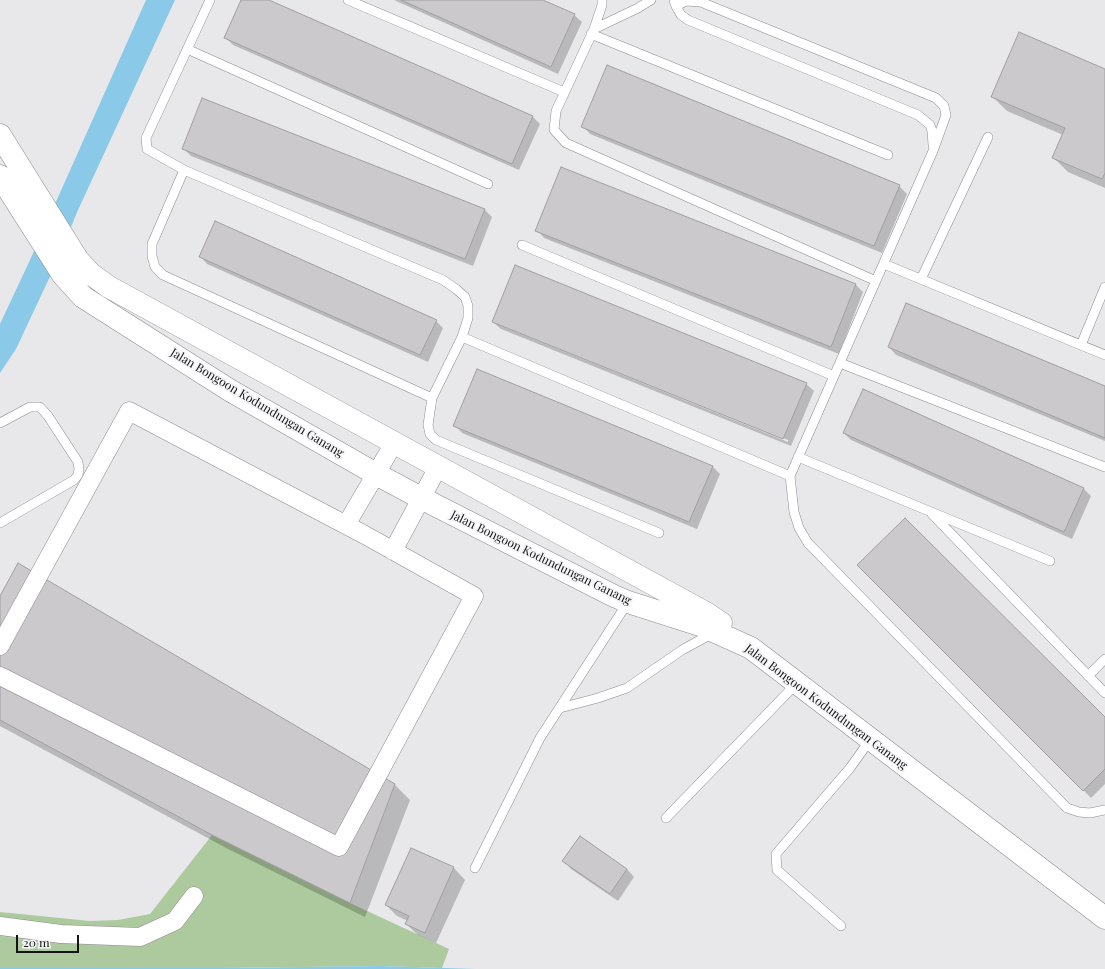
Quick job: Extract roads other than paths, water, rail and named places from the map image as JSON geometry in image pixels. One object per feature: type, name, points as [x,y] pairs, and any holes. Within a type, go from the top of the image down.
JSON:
[{"type":"street","points":[[0,135],[40,198],[70,267],[91,274],[109,287],[706,613],[720,622],[750,648]]},
{"type":"street","name":"Jalan Bongoon Kodundungan Ganang","points":[[0,176],[22,210],[70,267],[83,297],[231,390],[376,474],[421,498],[628,602],[716,631],[750,648],[1105,918]]},
{"type":"street","points":[[0,646],[129,411],[346,525],[474,596],[339,847],[0,676]]},
{"type":"street","points":[[346,525],[394,443]]},
{"type":"street","points":[[393,551],[438,467]]},
{"type":"street","points":[[0,926],[61,934],[140,938],[175,921],[194,896]]},
{"type":"lane","points":[[210,0],[146,138],[147,149],[184,170],[442,280],[456,289],[465,297],[468,306],[468,318],[462,337],[432,398],[428,424],[430,434],[436,440],[659,534]]},
{"type":"lane","points":[[348,0],[564,92]]},
{"type":"lane","points":[[602,0],[602,5],[593,31],[556,111],[554,130],[566,143],[876,281]]},
{"type":"lane","points":[[593,31],[651,0]]},
{"type":"lane","points":[[933,151],[932,131],[930,125],[918,115],[688,20],[682,15],[675,3],[686,1],[701,2],[936,98],[944,106],[946,115],[933,151],[790,476],[794,512],[799,528],[808,543],[1067,808],[1078,812],[1090,813],[1105,810]]},
{"type":"lane","points":[[593,31],[888,155]]},
{"type":"lane","points":[[187,49],[488,184]]},
{"type":"lane","points":[[921,279],[988,137]]},
{"type":"lane","points":[[184,170],[152,244],[152,256],[155,267],[163,275],[432,398]]},
{"type":"lane","points":[[522,245],[834,376]]},
{"type":"lane","points":[[884,264],[1105,355]]},
{"type":"lane","points":[[1081,345],[1105,287]]},
{"type":"lane","points":[[462,337],[790,476]]},
{"type":"lane","points":[[840,363],[1105,467]]},
{"type":"lane","points":[[0,423],[30,407],[40,407],[48,416],[78,462],[79,469],[78,475],[74,480],[0,523]]},
{"type":"lane","points":[[798,457],[1050,561]]},
{"type":"lane","points":[[930,511],[1105,693]]},
{"type":"lane","points":[[474,868],[540,738],[628,602]]},
{"type":"lane","points":[[560,708],[598,698],[627,688],[682,650],[716,631]]},
{"type":"lane","points":[[1088,676],[1105,659]]},
{"type":"lane","points":[[666,818],[797,683]]},
{"type":"lane","points":[[841,926],[777,870],[776,854],[850,768],[870,740]]},
{"type":"water","points":[[146,0],[175,0],[78,210],[54,268],[16,349],[0,373],[0,324]]},
{"type":"water","points":[[381,966],[476,969],[0,969],[0,968]]}]
